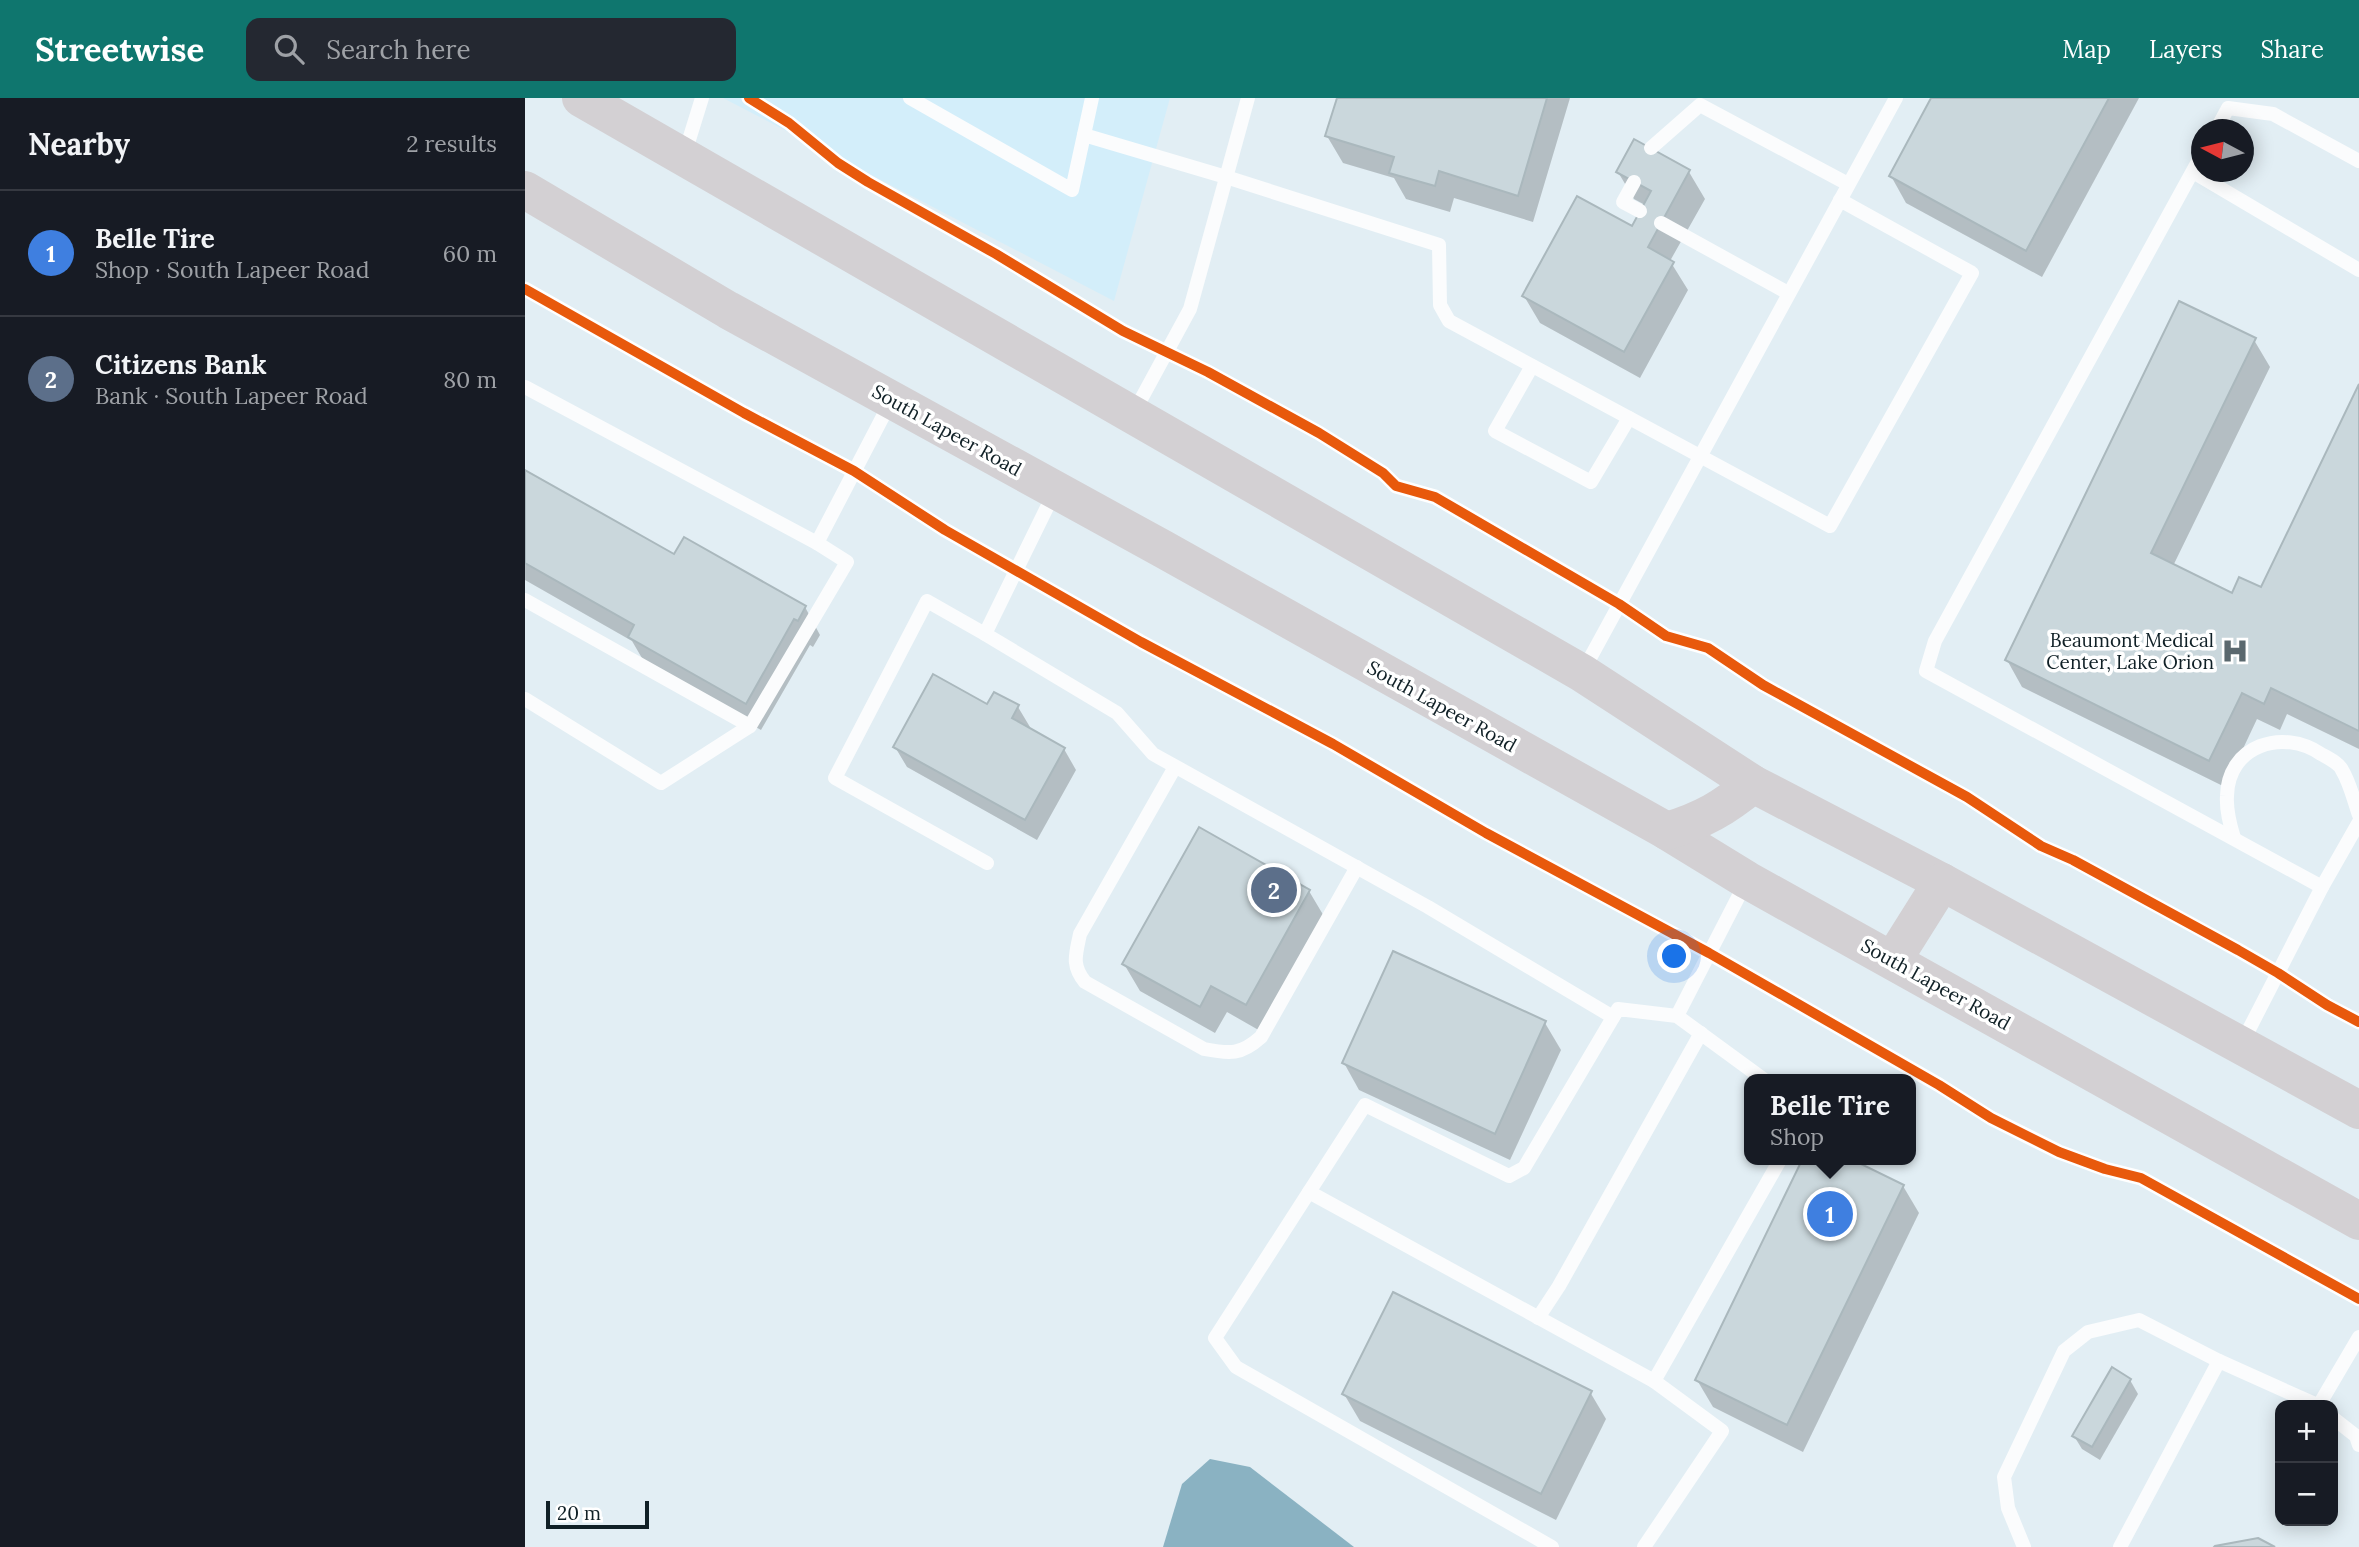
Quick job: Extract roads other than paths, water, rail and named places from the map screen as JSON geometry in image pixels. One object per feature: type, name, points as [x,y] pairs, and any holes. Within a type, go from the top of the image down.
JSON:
[{"type":"main road","points":[[583,98],[1582,673],[1753,784],[1942,882],[2359,1110]]},
{"type":"main road","name":"South Lapeer Road","points":[[525,190],[728,310],[1667,831],[1747,880],[2359,1221]]},
{"type":"main road","points":[[1667,831],[1697,822],[1726,807],[1753,784]]},
{"type":"main road","points":[[1893,960],[1942,882]]},
{"type":"lane","points":[[684,157],[702,98]]},
{"type":"lane","points":[[910,98],[1072,190],[1092,98]]},
{"type":"lane","points":[[1582,673],[1896,98]]},
{"type":"lane","points":[[1133,415],[1190,309],[1250,99]]},
{"type":"lane","points":[[1651,148],[1700,105],[1848,184]]},
{"type":"lane","points":[[2222,119],[2228,108],[2273,114],[2359,161]]},
{"type":"lane","points":[[1084,135],[1439,245],[1440,305],[1449,321],[1830,526],[1972,273],[1840,200]]},
{"type":"lane","points":[[2191,176],[1935,641],[1926,671],[2322,887]]},
{"type":"lane","points":[[1634,181],[1623,202],[1640,211]]},
{"type":"lane","points":[[2210,182],[2359,270]]},
{"type":"lane","points":[[1661,223],[1788,293]]},
{"type":"lane","points":[[1532,366],[1495,431],[1591,482],[1629,418]]},
{"type":"lane","points":[[525,387],[848,562],[750,726],[661,782],[525,699]]},
{"type":"lane","points":[[817,543],[891,400]]},
{"type":"lane","points":[[985,634],[1055,490]]},
{"type":"lane","points":[[525,600],[750,726]]},
{"type":"lane","points":[[987,863],[835,778],[927,601],[1117,713],[1153,754],[1357,867],[1613,1017]]},
{"type":"lane","points":[[2234,838],[2227,794],[2235,766],[2250,750],[2274,741],[2309,745],[2341,768],[2359,815]]},
{"type":"lane","points":[[1175,767],[1080,934],[1076,971],[1085,982],[1204,1049],[1223,1053],[1247,1050],[1261,1037],[1357,867]]},
{"type":"lane","points":[[2241,1044],[2322,887],[2359,822]]},
{"type":"lane","points":[[1677,1016],[1747,880]]},
{"type":"lane","points":[[1552,1547],[1236,1367],[1215,1338],[1365,1105],[1509,1176],[1524,1168],[1618,1009],[1677,1016],[1756,1074]]},
{"type":"lane","points":[[1538,1318],[1559,1286],[1701,1034]]},
{"type":"lane","points":[[1654,1381],[1777,1165]]},
{"type":"lane","points":[[1309,1192],[1654,1381],[1723,1431],[1644,1547]]},
{"type":"lane","points":[[2024,1547],[2008,1508],[2004,1477],[2064,1351],[2088,1332],[2139,1320],[2219,1362],[2306,1400]]},
{"type":"lane","points":[[2321,1400],[2359,1337]]},
{"type":"lane","points":[[2120,1547],[2219,1362]]},
{"type":"lane","points":[[2338,1422],[2356,1436],[2359,1444]]},
{"type":"place","name":"Beaumont Medical Center, Lake Orion","points":[[2235,651]]},
{"type":"place","name":"Citizens Bank","points":[[1274,890]]},
{"type":"place","name":"Belle Tire","points":[[1830,1214]]}]
